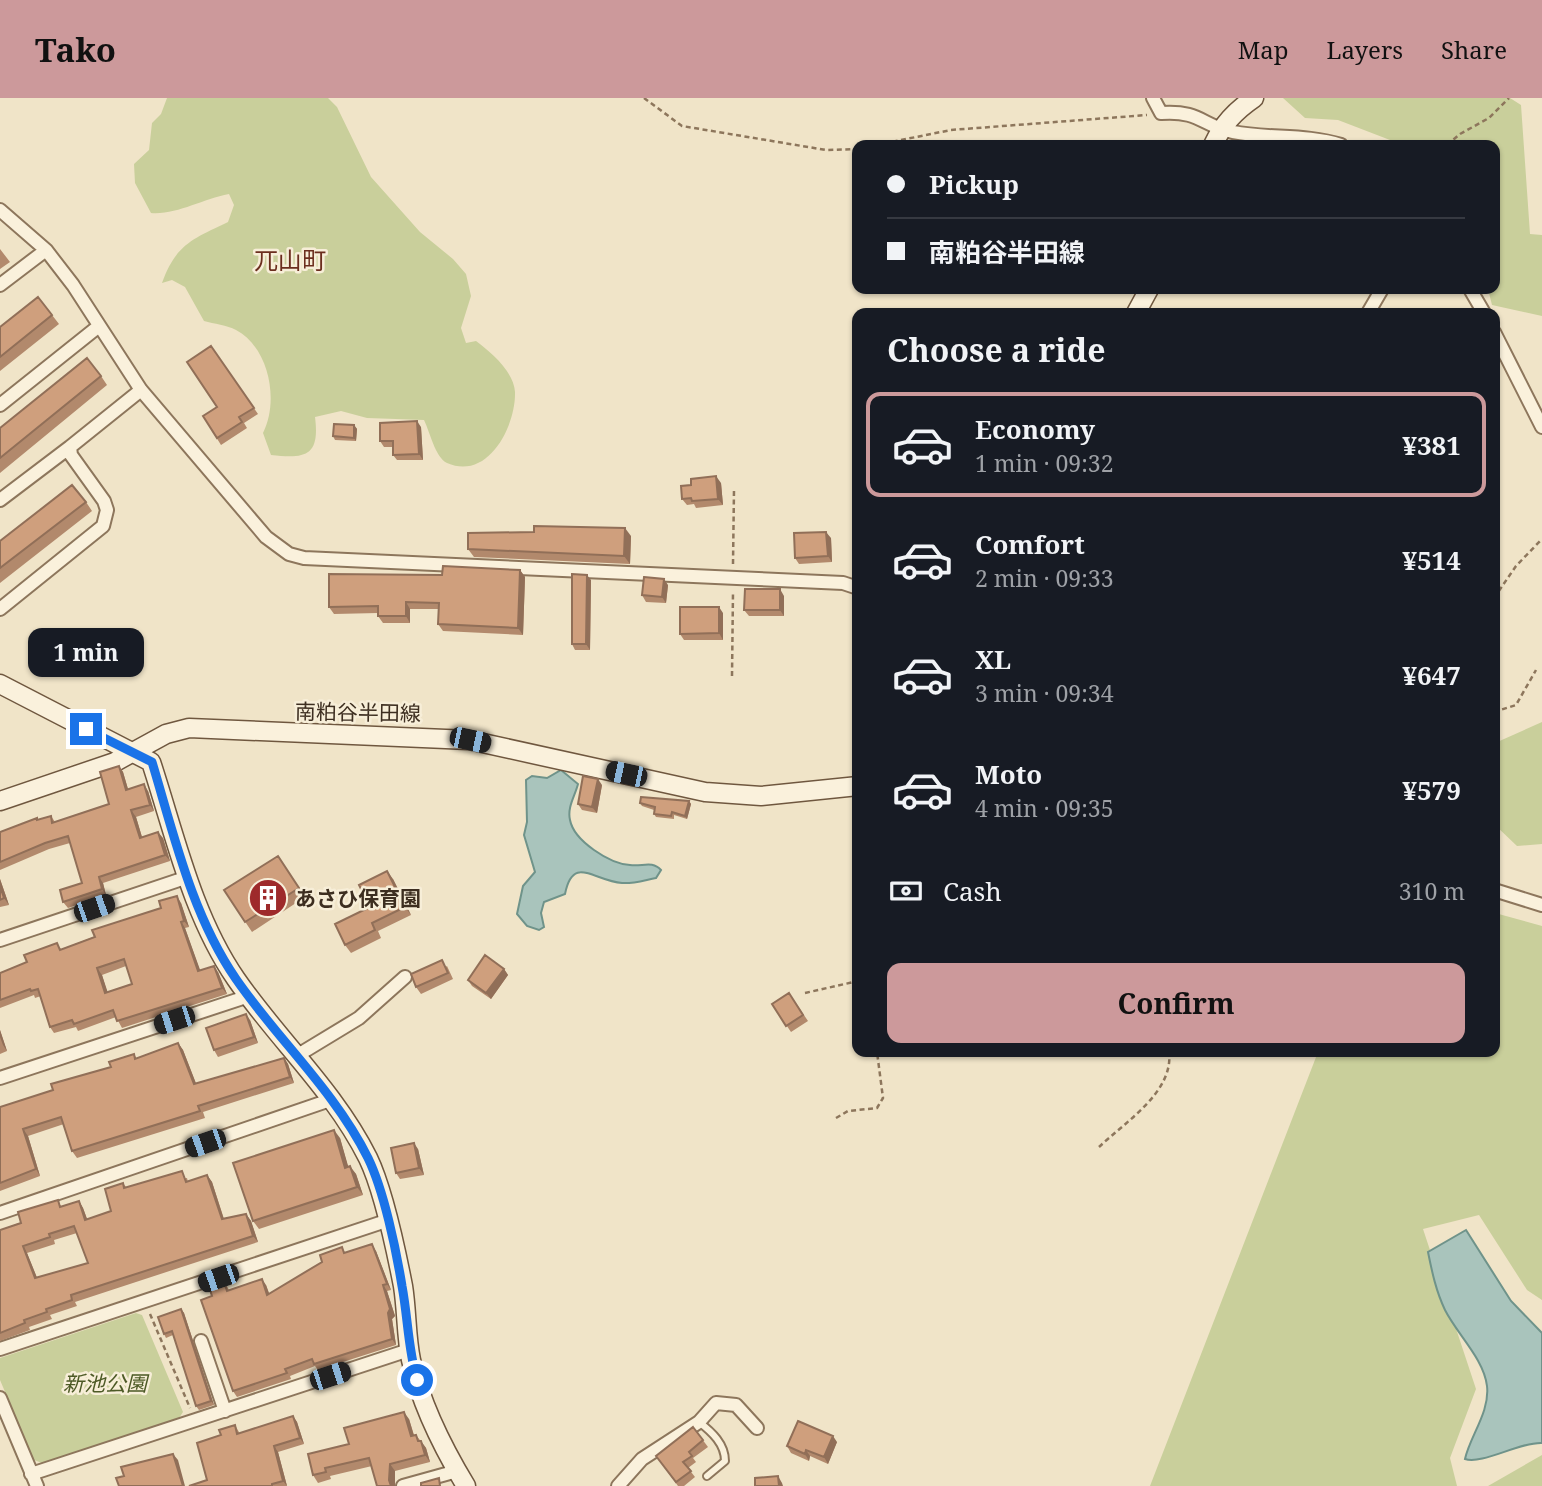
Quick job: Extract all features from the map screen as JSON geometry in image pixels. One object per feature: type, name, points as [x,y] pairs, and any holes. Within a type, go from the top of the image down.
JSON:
[{"type":"main road","points":[[1215,140],[1221,127],[1234,112],[1254,98]]},
{"type":"main road","points":[[0,684],[152,762],[188,877],[214,943],[249,996],[333,1099],[368,1159],[402,1286],[409,1350],[422,1398],[462,1479]]},
{"type":"main road","name":"南粕谷半田線","points":[[0,801],[136,754],[166,734],[189,728],[470,740],[705,792],[761,796],[852,787]]},
{"type":"street","points":[[1153,98],[1161,113],[1195,114],[1230,132],[1317,140]]},
{"type":"street","points":[[0,210],[46,250],[141,390],[266,537],[289,554],[304,558],[733,576],[843,583],[852,586]]},
{"type":"street","points":[[0,285],[46,250]]},
{"type":"street","points":[[0,405],[99,326]]},
{"type":"street","points":[[1500,344],[1542,427]]},
{"type":"street","points":[[0,500],[141,390]]},
{"type":"street","points":[[0,609],[103,526],[107,510],[104,501],[71,455],[70,447]]},
{"type":"street","points":[[0,940],[188,877]]},
{"type":"street","points":[[1500,892],[1542,905]]},
{"type":"street","points":[[298,1055],[359,1018],[405,977]]},
{"type":"street","points":[[0,1078],[249,996]]},
{"type":"street","points":[[0,1213],[333,1099]]},
{"type":"street","points":[[0,1349],[146,1303],[386,1221]]},
{"type":"street","points":[[201,1341],[225,1411]]},
{"type":"street","points":[[0,1398],[34,1480],[195,1421],[409,1350]]},
{"type":"street","points":[[618,1486],[642,1459],[699,1422],[716,1404],[736,1405],[757,1428]]},
{"type":"street","points":[[404,1486],[462,1479]]},
{"type":"lane","points":[[699,1422],[711,1431],[725,1450],[725,1461],[707,1476]]},
{"type":"path","points":[[644,98],[682,126],[826,150],[852,149]]},
{"type":"path","points":[[1453,140],[1489,118],[1509,98]]},
{"type":"path","points":[[901,140],[951,130],[1161,113]]},
{"type":"path","points":[[1500,589],[1516,566],[1542,539]]},
{"type":"path","points":[[1500,710],[1516,705],[1536,670]]},
{"type":"path","points":[[805,993],[852,982]]},
{"type":"path","points":[[836,1118],[848,1111],[877,1108],[883,1098],[878,1057]]},
{"type":"path","points":[[1099,1147],[1155,1094],[1168,1070],[1169,1057]]},
{"type":"path","points":[[146,1303],[195,1421]]},
{"type":"green space","points":[[167,98],[328,98],[337,107],[371,177],[420,232],[453,259],[466,274],[471,296],[461,328],[466,343],[476,341],[501,363],[511,377],[515,392],[511,420],[497,447],[487,457],[462,467],[447,463],[436,450],[424,420],[367,418],[341,411],[315,417],[315,440],[308,452],[293,456],[271,455],[263,433],[268,420],[270,392],[264,362],[257,349],[248,338],[236,330],[204,321],[185,287],[172,280],[162,283],[173,259],[180,251],[195,238],[228,222],[234,205],[229,194],[170,212],[151,213],[135,183],[134,164],[149,150],[152,123],[161,114]]},
{"type":"green space","points":[[1283,98],[1510,98],[1521,105],[1530,234],[1542,235],[1542,316],[1492,305],[1489,294],[1500,294],[1500,140],[1390,140],[1338,120],[1305,118]]},
{"type":"green space","points":[[1542,722],[1542,844],[1517,846],[1500,830],[1500,741]]},
{"type":"green space","points":[[1500,914],[1542,926],[1542,1300],[1527,1290],[1479,1215],[1423,1229],[1476,1389],[1450,1458],[1457,1486],[1150,1486],[1316,1057],[1500,1057]]},
{"type":"green space","name":"新池公園","points":[[136,1313],[142,1315],[183,1412],[179,1418],[42,1463],[34,1460],[0,1380],[0,1358]]},
{"type":"green space","points":[[1542,1455],[1542,1486],[1488,1486]]},
{"type":"water","points":[[561,770],[578,784],[569,815],[573,828],[585,843],[603,856],[622,864],[650,865],[661,870],[656,878],[630,883],[579,872],[573,875],[565,894],[544,902],[541,913],[544,927],[539,930],[527,926],[517,914],[523,886],[535,872],[524,835],[527,822],[526,780],[532,776],[547,778]]},
{"type":"water","points":[[1466,1230],[1511,1301],[1542,1333],[1542,1443],[1472,1460],[1465,1459],[1486,1405],[1485,1376],[1442,1303],[1428,1252]]},
{"type":"building","points":[[38,297],[52,315],[0,357],[0,327]]},
{"type":"building","points":[[211,346],[254,408],[239,417],[242,422],[217,438],[203,416],[217,407],[187,362]]},
{"type":"building","points":[[87,358],[101,376],[0,458],[0,428]]},
{"type":"building","points":[[417,421],[419,454],[393,455],[393,441],[380,441],[380,423]]},
{"type":"building","points":[[334,424],[354,425],[354,438],[333,436]]},
{"type":"building","points":[[716,476],[718,499],[682,499],[681,486],[691,485],[691,479]]},
{"type":"building","points":[[72,485],[86,502],[0,568],[0,541]]},
{"type":"building","points":[[534,526],[625,528],[624,556],[468,549],[468,533],[534,532]]},
{"type":"building","points":[[826,532],[828,556],[795,558],[794,533]]},
{"type":"building","points":[[443,566],[520,570],[518,628],[438,624],[439,603],[406,602],[406,616],[378,616],[378,606],[329,607],[329,574],[442,575]]},
{"type":"building","points":[[572,574],[587,575],[586,644],[572,644]]},
{"type":"building","points":[[644,577],[664,579],[662,597],[642,595]]},
{"type":"building","points":[[745,589],[780,589],[780,610],[744,610]]},
{"type":"building","points":[[680,607],[719,607],[719,633],[680,634]]},
{"type":"building","points":[[119,766],[126,790],[144,784],[150,805],[131,810],[140,838],[158,832],[165,855],[99,877],[102,889],[63,902],[60,890],[82,883],[68,836],[0,862],[0,832],[37,818],[51,816],[52,823],[109,804],[100,772]]},
{"type":"building","points":[[583,776],[598,779],[592,807],[578,804]]},
{"type":"building","points":[[641,797],[689,801],[685,816],[672,812],[671,816],[654,814],[655,807],[640,803]]},
{"type":"building","name":"あさひ保育園","points":[[278,856],[299,888],[245,922],[224,890]]},
{"type":"building","points":[[387,871],[405,907],[372,923],[375,930],[345,945],[335,924],[370,907],[359,885]]},
{"type":"building","points":[[177,896],[184,921],[181,922],[198,971],[214,966],[222,988],[117,1021],[113,1010],[74,1024],[72,1020],[50,1027],[38,989],[30,989],[0,1000],[0,973],[27,962],[24,955],[57,943],[60,950],[95,937],[92,930],[161,908],[159,901]],"holes":[[[124,959],[132,984],[105,993],[97,968]]]},
{"type":"building","points":[[485,955],[504,969],[486,993],[468,980]]},
{"type":"building","points":[[442,960],[448,973],[416,987],[411,974]]},
{"type":"building","points":[[789,993],[803,1015],[786,1026],[772,1004]]},
{"type":"building","points":[[246,1014],[254,1037],[214,1050],[206,1028]]},
{"type":"building","points":[[178,1043],[194,1084],[284,1058],[290,1077],[198,1106],[200,1111],[72,1151],[61,1117],[23,1129],[36,1169],[0,1183],[0,1107],[53,1090],[51,1084],[111,1067],[109,1062],[134,1054],[135,1059]]},
{"type":"building","points":[[334,1130],[345,1168],[350,1166],[357,1187],[253,1221],[233,1163]]},
{"type":"building","points":[[414,1143],[419,1168],[396,1173],[391,1148]]},
{"type":"building","points":[[182,1171],[186,1182],[207,1175],[222,1219],[246,1214],[253,1236],[71,1295],[72,1300],[46,1309],[47,1312],[0,1333],[0,1230],[21,1223],[18,1212],[58,1200],[60,1207],[79,1201],[85,1220],[111,1211],[105,1189],[123,1183],[124,1188]],"holes":[[[74,1226],[88,1263],[35,1278],[23,1246]]]},
{"type":"building","points":[[372,1244],[387,1284],[383,1285],[390,1309],[388,1313],[392,1339],[314,1364],[312,1359],[285,1369],[287,1373],[233,1391],[201,1300],[212,1296],[208,1284],[223,1279],[227,1291],[262,1279],[267,1295],[322,1262],[320,1255],[342,1247],[344,1253]]},
{"type":"building","points":[[181,1309],[211,1401],[196,1406],[172,1331],[164,1334],[158,1317]]},
{"type":"building","points":[[404,1412],[411,1436],[416,1435],[418,1441],[421,1441],[425,1455],[390,1464],[391,1486],[377,1486],[369,1458],[325,1468],[326,1472],[313,1475],[308,1454],[349,1444],[344,1428]]},
{"type":"building","points":[[293,1416],[300,1438],[274,1446],[283,1481],[272,1486],[189,1486],[207,1480],[197,1443],[221,1435],[219,1430],[235,1425],[237,1434]]},
{"type":"building","points":[[798,1421],[833,1436],[824,1457],[806,1450],[805,1454],[787,1446]]},
{"type":"building","points":[[693,1427],[703,1440],[689,1452],[692,1456],[683,1462],[691,1471],[676,1482],[656,1456]]},
{"type":"building","points":[[173,1454],[183,1486],[119,1486],[116,1478],[124,1476],[121,1467]]},
{"type":"building","points":[[778,1476],[779,1486],[755,1486],[755,1478]]},
{"type":"building","points":[[439,1478],[440,1486],[421,1486],[421,1483]]},
{"type":"place","name":"あさひ保育園","points":[[268,898]]},
{"type":"district","name":"兀山町","points":[[290,259]]},
{"type":"route","points":[[86,729],[152,762],[188,877],[214,943],[236,979],[333,1099],[368,1159],[379,1190],[402,1286],[409,1350],[417,1380]]}]
